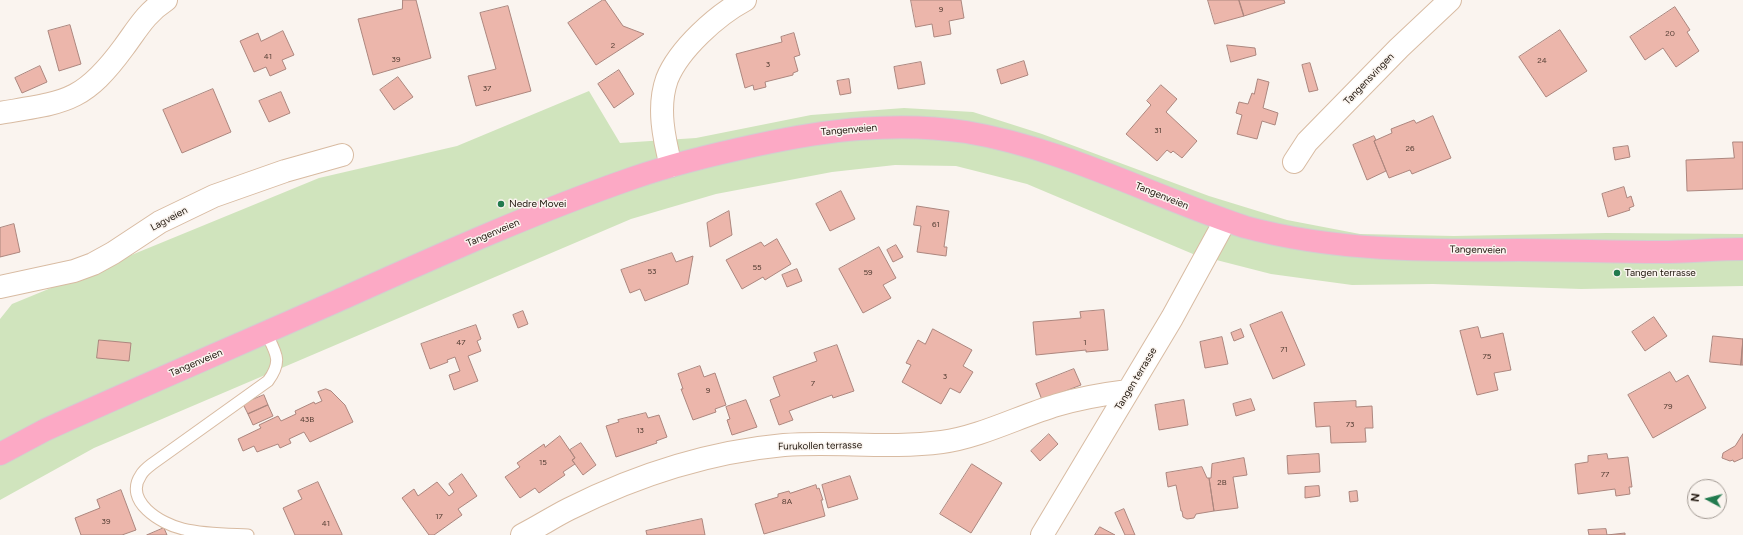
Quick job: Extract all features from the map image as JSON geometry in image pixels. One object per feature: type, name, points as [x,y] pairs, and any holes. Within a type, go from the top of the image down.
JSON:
[{"type":"main road","name":"Tangenveien","points":[[0,454],[45,430],[511,225],[634,178],[671,166],[805,135],[886,127],[967,132],[1008,142],[1065,159],[1225,221],[1271,234],[1328,244],[1371,248],[1662,252],[1743,249]]},
{"type":"street","points":[[0,113],[54,104],[70,99],[83,92],[108,69],[151,10],[166,0]]},
{"type":"street","points":[[671,166],[664,140],[663,113],[663,101],[668,79],[681,57],[700,34],[713,21],[745,0]]},
{"type":"street","name":"Tangensvingen","points":[[1294,162],[1307,142],[1399,48],[1450,0]]},
{"type":"street","name":"Lagveien","points":[[0,288],[74,271],[93,264],[113,254],[160,222],[214,196],[285,171],[342,155]]},
{"type":"street","name":"Tangen terrasse","points":[[1042,535],[1098,445],[1128,391],[1172,318],[1225,221]]},
{"type":"street","name":"Furukollen terrasse","points":[[522,535],[568,509],[601,494],[686,462],[735,451],[783,446],[896,446],[943,442],[1005,424],[1057,405],[1083,398],[1128,391]]},
{"type":"lane","points":[[248,534],[195,532],[170,525],[145,508],[136,494],[137,484],[141,474],[152,464],[268,381],[276,370],[277,356],[266,333]]},
{"type":"green space","points":[[589,91],[620,143],[696,138],[811,115],[904,108],[973,112],[1042,134],[1209,196],[1287,220],[1360,234],[1454,236],[1606,233],[1743,234],[1743,286],[1581,289],[1433,284],[1352,285],[1271,274],[1193,254],[1027,184],[956,166],[895,165],[832,172],[716,194],[631,219],[94,448],[0,500],[0,319],[12,304],[319,178],[457,146]]},
{"type":"building","points":[[403,0],[416,0],[431,58],[373,75],[358,19],[402,9]]},
{"type":"building","points":[[605,0],[623,26],[644,34],[596,65],[568,23]]},
{"type":"building","points":[[911,0],[961,0],[964,18],[949,21],[951,34],[934,37],[932,24],[916,27]]},
{"type":"building","points":[[1208,0],[1239,0],[1244,16],[1215,24]]},
{"type":"building","points":[[1239,0],[1284,0],[1285,3],[1244,16]]},
{"type":"building","points":[[508,6],[531,91],[476,106],[468,76],[496,69],[480,13]]},
{"type":"building","points":[[1675,7],[1690,30],[1687,32],[1699,51],[1676,67],[1663,48],[1645,60],[1630,37]]},
{"type":"building","points":[[70,25],[81,64],[59,71],[48,31]]},
{"type":"building","points":[[1560,30],[1587,71],[1546,97],[1519,57]]},
{"type":"building","points":[[283,31],[294,55],[282,60],[286,69],[270,76],[266,67],[254,72],[240,41],[258,33],[261,41]]},
{"type":"building","points":[[794,33],[800,55],[794,57],[798,71],[793,73],[793,75],[765,82],[766,87],[754,90],[753,85],[745,88],[736,54],[782,42],[781,37]]},
{"type":"building","points":[[1227,45],[1255,48],[1256,55],[1231,62]]},
{"type":"building","points":[[1024,61],[1028,75],[1001,84],[997,70]]},
{"type":"building","points":[[921,62],[925,84],[898,89],[894,67]]},
{"type":"building","points":[[1310,63],[1318,90],[1309,92],[1302,65]]},
{"type":"building","points":[[40,66],[47,82],[22,93],[15,78]]},
{"type":"building","points":[[619,70],[634,94],[614,108],[598,84]]},
{"type":"building","points":[[398,77],[413,97],[394,110],[380,90]]},
{"type":"building","points":[[849,79],[851,93],[840,95],[837,81]]},
{"type":"building","points":[[1258,79],[1269,82],[1263,108],[1278,113],[1275,125],[1262,121],[1257,139],[1237,134],[1242,115],[1236,113],[1239,102],[1248,104],[1252,93],[1254,94]]},
{"type":"building","points":[[1161,85],[1177,99],[1166,112],[1197,141],[1182,158],[1173,151],[1171,153],[1167,150],[1157,161],[1126,134],[1151,105],[1147,101]]},
{"type":"building","points":[[213,89],[231,132],[182,153],[163,110]]},
{"type":"building","points":[[281,92],[290,113],[269,122],[259,101]]},
{"type":"building","points":[[1433,116],[1451,158],[1412,174],[1410,170],[1389,178],[1374,141],[1392,133],[1391,129],[1414,120],[1416,123]]},
{"type":"building","points":[[1374,136],[1376,140],[1374,141],[1386,171],[1367,180],[1353,145]]},
{"type":"building","points":[[1733,142],[1743,142],[1743,189],[1687,191],[1686,160],[1734,158]]},
{"type":"building","points":[[1628,146],[1630,157],[1615,160],[1613,148]]},
{"type":"building","points":[[1624,187],[1627,198],[1631,196],[1634,206],[1629,208],[1630,210],[1608,217],[1602,194]]},
{"type":"building","points":[[841,191],[855,219],[830,231],[816,204]]},
{"type":"building","points":[[917,206],[949,211],[944,247],[947,247],[946,256],[917,252],[921,226],[914,225]]},
{"type":"building","points":[[729,211],[732,235],[710,247],[707,223]]},
{"type":"building","points":[[14,224],[20,252],[0,257],[0,228]]},
{"type":"building","points":[[777,239],[791,264],[765,280],[763,277],[742,289],[726,260],[761,242],[764,246]]},
{"type":"building","points":[[896,245],[903,257],[893,262],[887,250]]},
{"type":"building","points":[[879,247],[896,278],[883,285],[891,298],[863,313],[839,269]]},
{"type":"building","points":[[672,253],[676,262],[693,256],[688,284],[645,301],[640,289],[630,293],[621,270]]},
{"type":"building","points":[[797,269],[802,281],[787,287],[782,275]]},
{"type":"building","points":[[1104,310],[1108,350],[1086,352],[1086,350],[1036,355],[1033,322],[1081,318],[1080,312]]},
{"type":"building","points":[[523,311],[528,324],[518,328],[513,315]]},
{"type":"building","points":[[1282,312],[1305,365],[1273,379],[1250,325]]},
{"type":"building","points":[[1654,317],[1667,336],[1645,351],[1632,332]]},
{"type":"building","points":[[476,325],[481,339],[477,341],[481,351],[468,356],[478,381],[454,390],[449,375],[460,371],[455,357],[447,360],[448,362],[430,369],[421,344]]},
{"type":"building","points":[[1478,327],[1481,338],[1503,333],[1511,370],[1494,373],[1498,390],[1477,395],[1460,331]]},
{"type":"building","points":[[933,329],[972,350],[963,366],[973,372],[960,393],[950,388],[941,404],[902,382],[911,365],[906,363],[918,340],[925,344]]},
{"type":"building","points":[[1241,329],[1244,337],[1234,341],[1231,333]]},
{"type":"building","points":[[1713,336],[1743,339],[1741,365],[1710,362]]},
{"type":"building","points":[[1222,337],[1228,364],[1205,368],[1200,342]]},
{"type":"building","points":[[1743,339],[1743,365],[1741,365]]},
{"type":"building","points":[[99,340],[131,343],[129,361],[97,358]]},
{"type":"building","points":[[837,345],[854,391],[833,398],[832,395],[789,411],[793,420],[779,425],[770,400],[780,396],[773,377],[817,361],[814,353]]},
{"type":"building","points":[[700,366],[704,377],[715,373],[726,405],[715,409],[716,412],[693,420],[681,389],[683,389],[678,374]]},
{"type":"building","points":[[1074,369],[1081,385],[1042,400],[1036,384]]},
{"type":"building","points":[[1670,372],[1676,382],[1688,375],[1706,408],[1653,438],[1628,395]]},
{"type":"building","points":[[326,389],[331,391],[345,405],[353,422],[310,442],[304,432],[289,439],[291,443],[280,448],[278,444],[257,452],[254,446],[243,451],[238,439],[261,428],[259,425],[278,416],[281,421],[296,414],[295,411],[314,402],[315,404],[322,401],[318,392]]},
{"type":"building","points":[[264,395],[268,405],[248,414],[243,404]]},
{"type":"building","points":[[1251,399],[1255,410],[1236,416],[1233,404]]},
{"type":"building","points":[[746,400],[757,427],[732,435],[727,420],[730,419],[726,407]]},
{"type":"building","points":[[1184,400],[1188,425],[1159,430],[1155,405]]},
{"type":"building","points":[[1356,401],[1356,407],[1372,406],[1373,428],[1365,428],[1366,442],[1331,443],[1330,426],[1316,427],[1314,403]]},
{"type":"building","points":[[268,405],[273,416],[253,425],[248,414]]},
{"type":"building","points":[[646,413],[648,418],[659,415],[667,437],[656,441],[657,443],[616,457],[606,426],[619,422],[618,420]]},
{"type":"building","points":[[1049,434],[1058,444],[1040,461],[1031,451]]},
{"type":"building","points":[[1743,434],[1743,458],[1734,462],[1733,460],[1730,461],[1722,458],[1723,453],[1735,446]]},
{"type":"building","points":[[560,436],[575,458],[572,460],[575,464],[563,472],[565,475],[539,493],[535,488],[520,498],[505,477],[520,467],[517,463],[544,444],[545,447]]},
{"type":"building","points":[[581,443],[596,465],[583,475],[572,460],[575,458],[570,450]]},
{"type":"building","points":[[1319,454],[1320,472],[1288,474],[1287,456]]},
{"type":"building","points":[[1607,454],[1608,459],[1628,457],[1632,487],[1629,487],[1630,494],[1616,496],[1615,489],[1578,494],[1575,464],[1588,462],[1588,456]]},
{"type":"building","points":[[1244,458],[1247,475],[1233,477],[1238,508],[1214,511],[1209,478],[1211,478],[1212,464]]},
{"type":"building","points":[[972,464],[1002,483],[971,533],[940,514]]},
{"type":"building","points":[[1202,467],[1207,478],[1209,478],[1214,511],[1196,514],[1194,518],[1187,519],[1183,517],[1181,511],[1176,485],[1168,487],[1166,473]]},
{"type":"building","points":[[462,474],[477,496],[458,509],[462,515],[434,535],[429,535],[402,498],[414,489],[418,496],[437,482],[449,496],[454,492],[449,484]]},
{"type":"building","points":[[850,476],[858,499],[828,508],[822,485]]},
{"type":"building","points":[[318,482],[342,535],[295,535],[283,508],[302,499],[298,491]]},
{"type":"building","points":[[816,485],[817,489],[819,488],[823,500],[821,500],[825,516],[764,534],[755,504],[778,497],[778,494],[789,491],[790,493]]},
{"type":"building","points":[[1319,486],[1320,496],[1305,498],[1305,487]]},
{"type":"building","points":[[121,490],[136,530],[122,535],[81,535],[75,518],[100,508],[97,500]]},
{"type":"building","points":[[1357,491],[1358,501],[1350,502],[1349,492]]},
{"type":"building","points":[[1124,509],[1135,535],[1125,535],[1115,513]]},
{"type":"building","points":[[702,519],[705,535],[647,535],[646,531]]},
{"type":"building","points":[[1100,527],[1115,535],[1095,535]]},
{"type":"building","points":[[164,528],[167,535],[147,535]]},
{"type":"building","points":[[1606,529],[1607,535],[1589,535],[1588,530]]},
{"type":"building","points":[[1625,533],[1625,535],[1607,535]]},
{"type":"place","name":"Nedre Movei","points":[[501,204]]},
{"type":"place","name":"Tangen terrasse","points":[[1617,273]]}]
